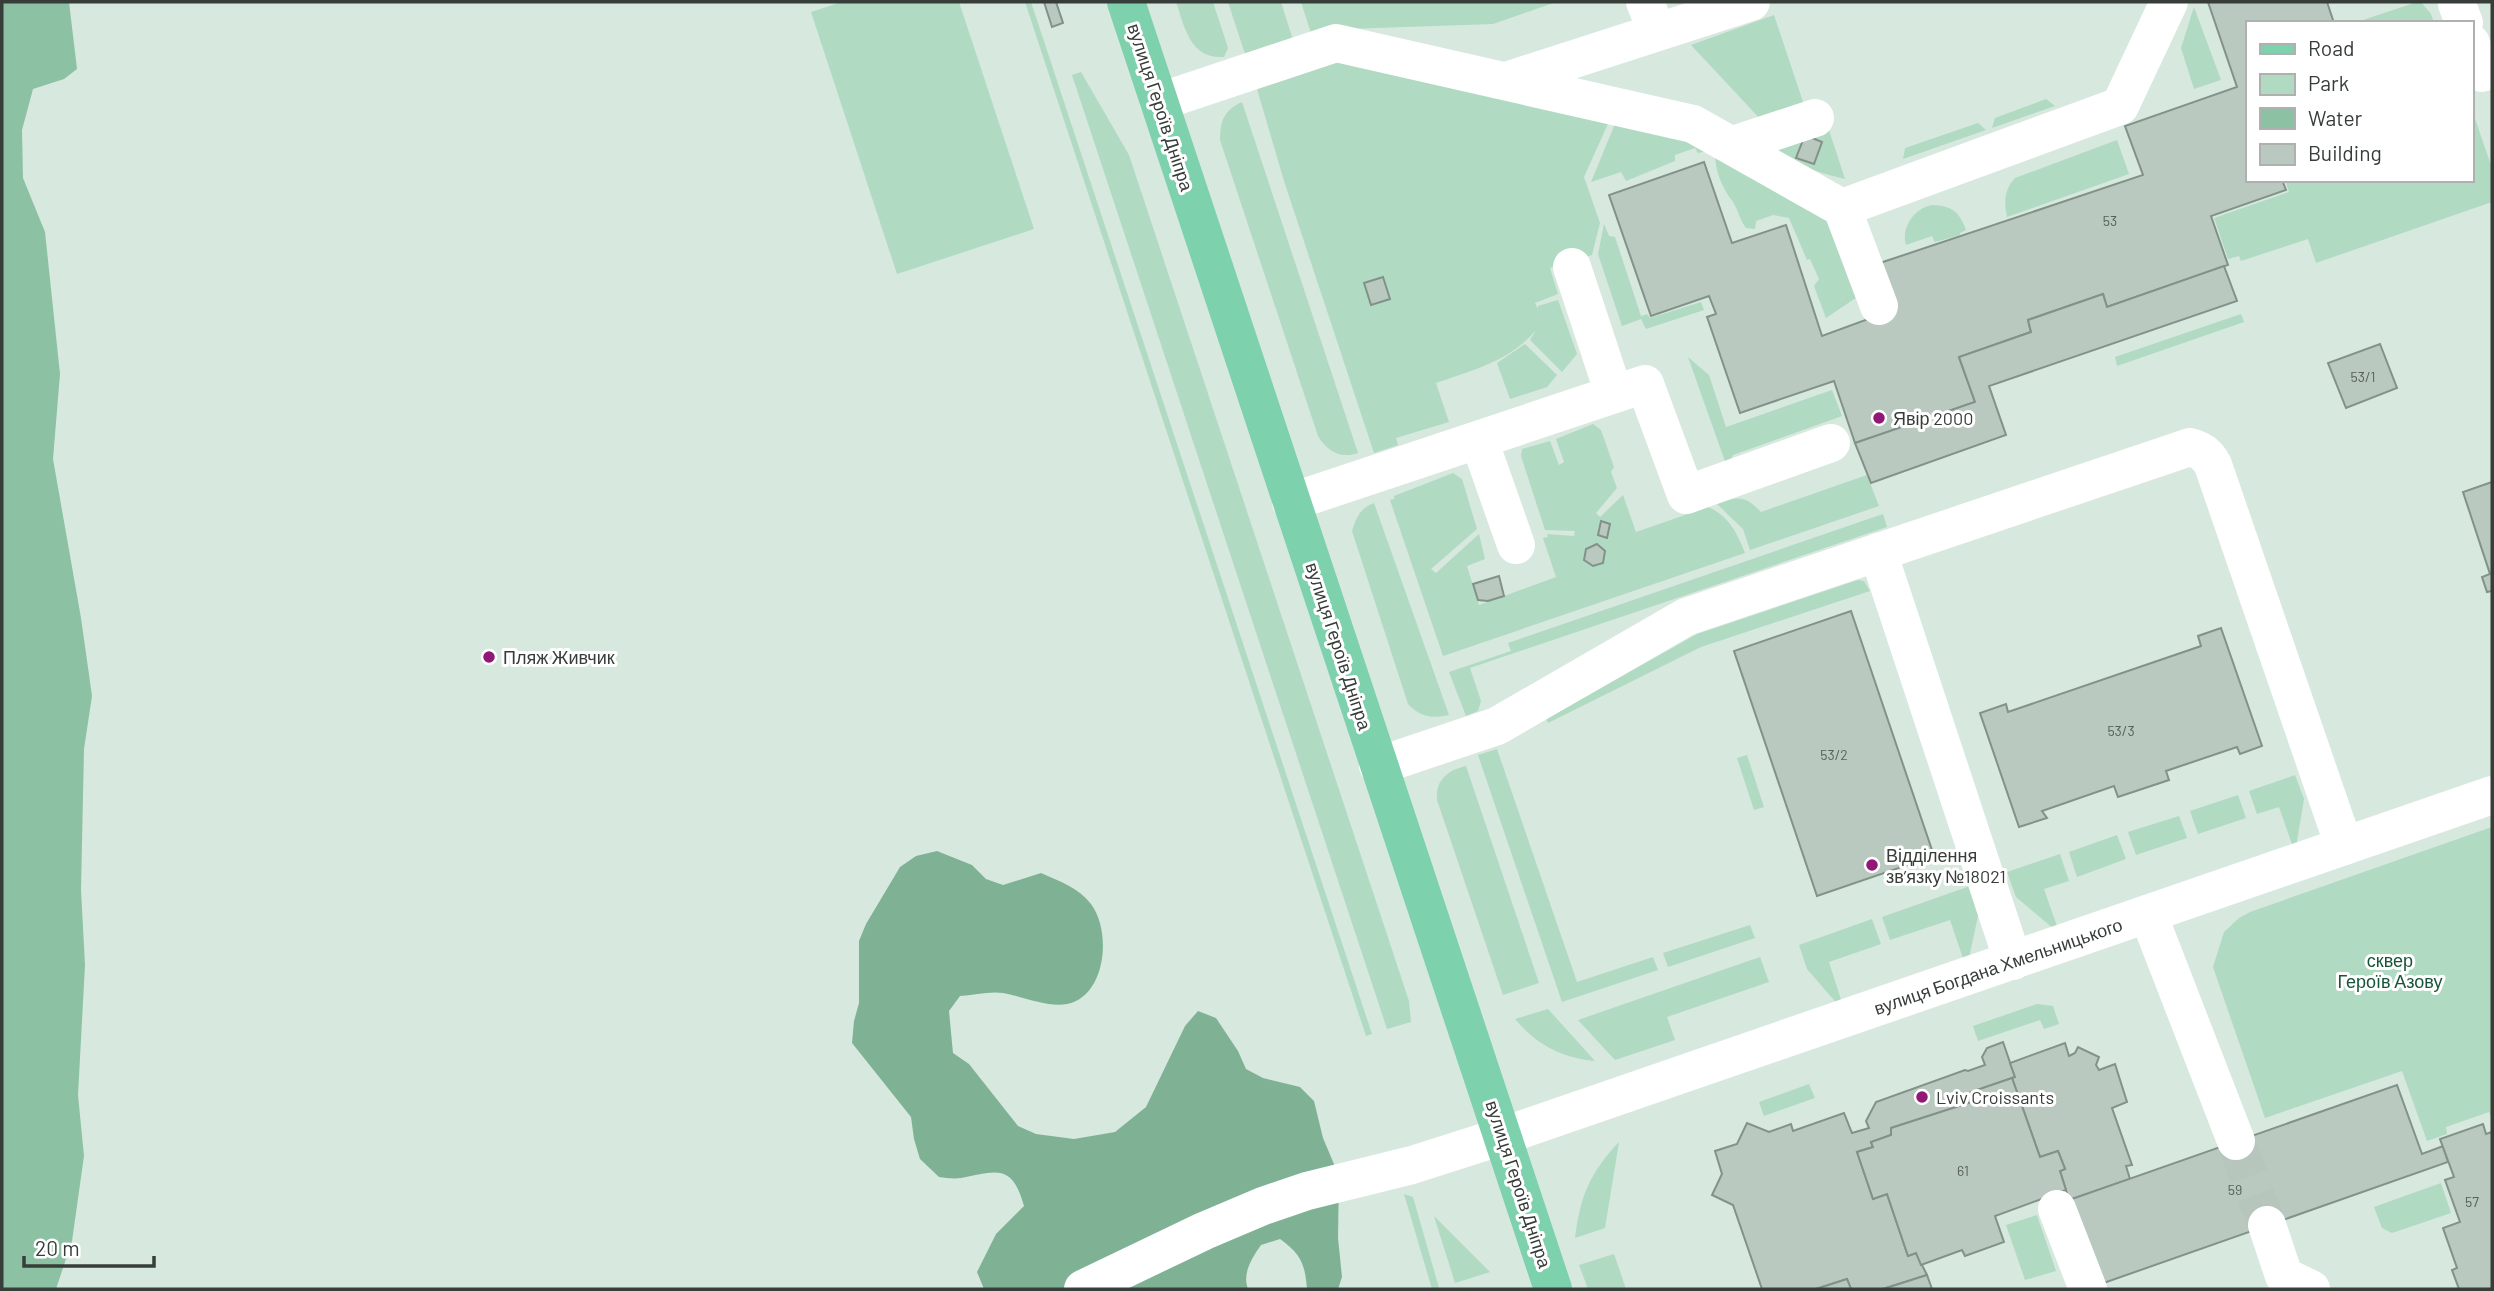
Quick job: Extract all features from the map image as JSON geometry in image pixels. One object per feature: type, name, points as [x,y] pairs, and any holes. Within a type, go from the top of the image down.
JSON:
[{"type":"main road","name":"вулиця Героїв Дніпра","points":[[1126,2],[1553,1289]]},
{"type":"street","points":[[1505,81],[1651,17],[1751,2]]},
{"type":"street","points":[[1842,208],[2120,106],[2169,2]]},
{"type":"street","points":[[1158,102],[1336,43],[1693,124],[1842,208],[1879,306]]},
{"type":"street","points":[[1733,145],[1815,118]]},
{"type":"street","points":[[1572,267],[1614,394]]},
{"type":"street","points":[[1292,502],[1645,384],[1686,495],[1831,443]]},
{"type":"street","points":[[1479,440],[1516,545]]},
{"type":"street","points":[[1378,766],[1497,726],[1686,617],[2180,448],[2190,447],[2208,456],[2213,465],[2344,846]]},
{"type":"street","points":[[1878,552],[2013,961]]},
{"type":"street","name":"вулиця Богдана Хмельницького","points":[[1083,1289],[1263,1206],[1307,1191],[1412,1165],[1503,1136],[2492,795]]},
{"type":"street","points":[[2148,914],[2236,1141]]},
{"type":"street","points":[[2057,1209],[2088,1289]]},
{"type":"street","points":[[2267,1226],[2285,1285]]},
{"type":"green space","points":[[842,2],[959,2],[1034,229],[897,274],[811,12]]},
{"type":"green space","points":[[1025,2],[1031,2],[1372,1034],[1366,1036]]},
{"type":"green space","points":[[1176,2],[1213,2],[1228,48],[1224,57],[1203,53],[1196,47],[1186,31]]},
{"type":"green space","points":[[1228,2],[1281,2],[1293,40],[1245,54]]},
{"type":"green space","points":[[1301,2],[1556,2],[1493,24],[1318,30],[1311,33]]},
{"type":"green space","points":[[2421,2],[2433,21],[2360,21]]},
{"type":"green space","points":[[2194,7],[2221,80],[2194,89],[2181,48]]},
{"type":"green space","points":[[1774,15],[1805,108],[1763,122],[1691,45]]},
{"type":"green space","points":[[1333,63],[1353,63],[1611,117],[1584,177],[1600,223],[1592,255],[1550,268],[1558,294],[1535,303],[1538,309],[1538,306],[1558,300],[1577,354],[1562,372],[1530,340],[1536,330],[1515,350],[1503,357],[1436,383],[1449,422],[1396,438],[1398,445],[1374,453],[1284,181],[1257,89]]},
{"type":"green space","points":[[1081,72],[1129,155],[1409,1001],[1411,1022],[1387,1029],[1072,75]]},
{"type":"green space","points":[[2046,99],[2055,106],[1992,128],[1995,118]]},
{"type":"green space","points":[[1242,102],[1358,453],[1345,455],[1335,452],[1318,436],[1220,140],[1224,117]]},
{"type":"green space","points":[[2473,113],[2492,168],[2492,202],[2316,263],[2308,239],[2241,261],[2239,256],[2228,259],[2214,218],[2289,192],[2286,182],[2473,182]]},
{"type":"green space","points":[[1617,119],[1689,136],[1708,151],[1698,153],[1695,148],[1675,155],[1675,161],[1626,181],[1621,172],[1591,182]]},
{"type":"green space","points":[[1978,123],[1986,130],[1903,159],[1905,148]]},
{"type":"green space","points":[[1828,127],[1845,179],[1797,163],[1773,145]]},
{"type":"green space","points":[[2117,140],[2129,174],[2007,217],[2006,196],[2015,178]]},
{"type":"green space","points":[[1715,154],[1840,223],[1866,291],[1826,318],[1814,286],[1819,279],[1810,259],[1807,260],[1789,218],[1773,215],[1756,221],[1755,229],[1746,228],[1720,180]]},
{"type":"green space","points":[[1932,205],[1954,211],[1961,218],[1966,230],[1960,235],[1935,242],[1932,236],[1906,245],[1905,232],[1910,220],[1920,210]]},
{"type":"green space","points":[[1604,224],[1609,236],[1615,237],[1641,316],[1647,314],[1650,318],[1701,302],[1704,310],[1646,329],[1641,319],[1622,326],[1598,254]]},
{"type":"green space","points":[[2241,314],[2244,322],[2117,366],[2115,357]]},
{"type":"green space","points":[[1525,344],[1557,375],[1547,387],[1510,399],[1497,363]]},
{"type":"green space","points":[[1688,357],[1709,375],[1726,427],[1832,390],[1842,416],[1733,455],[1727,467]]},
{"type":"green space","points":[[1593,424],[1601,430],[1614,467],[1611,472],[1617,488],[1596,513],[1600,517],[1623,495],[1636,532],[1708,507],[1715,510],[1731,526],[1745,553],[1443,656],[1390,500],[1394,499],[1394,496],[1453,473],[1462,479],[1477,529],[1431,569],[1436,573],[1479,534],[1485,559],[1467,566],[1479,605],[1556,577],[1543,538],[1548,537],[1547,534],[1574,536],[1575,531],[1545,530],[1521,456],[1522,449],[1550,441],[1559,465],[1564,462],[1556,439]]},
{"type":"green space","points":[[1867,475],[1879,506],[1750,550],[1743,529],[1717,504],[1730,499],[1741,499],[1750,502],[1761,512]]},
{"type":"green space","points":[[1374,503],[1449,715],[1427,716],[1408,704],[1352,531],[1359,514]]},
{"type":"green space","points":[[1883,514],[1887,527],[1470,668],[1481,701],[1478,711],[1466,716],[1449,672],[1511,651],[1508,643]]},
{"type":"green space","points":[[1858,580],[1864,581],[1870,591],[1701,647],[1548,723],[1546,719],[1697,634]]},
{"type":"green space","points":[[1497,749],[1577,982],[1653,957],[1658,970],[1562,1002],[1478,755]]},
{"type":"green space","points":[[1747,755],[1764,807],[1754,810],[1737,758]]},
{"type":"green space","points":[[1466,766],[1539,983],[1503,995],[1437,800],[1438,787],[1444,777]]},
{"type":"green space","points":[[2295,775],[2304,799],[2296,847],[2293,847],[2279,807],[2257,814],[2249,791]]},
{"type":"green space","points":[[2238,795],[2246,818],[2198,834],[2190,811]]},
{"type":"green space","points":[[2179,816],[2187,838],[2136,855],[2128,832]]},
{"type":"green space","name":"сквер Героїв Азову","points":[[2492,827],[2492,1118],[2489,1112],[2446,1127],[2447,1134],[2427,1141],[2402,1071],[2265,1118],[2213,967],[2224,932],[2250,912]]},
{"type":"green space","points":[[2117,835],[2126,859],[2077,877],[2069,852]]},
{"type":"green space","points":[[2060,854],[2069,881],[2044,889],[2058,929],[2055,930],[2016,897],[2007,872]]},
{"type":"green space","points":[[1970,886],[1979,911],[1968,963],[1965,964],[1950,920],[1890,940],[1882,917]]},
{"type":"green space","points":[[1872,919],[1881,944],[1829,962],[1843,1006],[1840,1007],[1807,969],[1799,945]]},
{"type":"green space","points":[[1750,925],[1755,938],[1668,967],[1663,953]]},
{"type":"green space","points":[[1760,957],[1769,982],[1667,1017],[1675,1040],[1615,1060],[1578,1020]]},
{"type":"green space","points":[[2037,1004],[2053,1006],[2059,1024],[2044,1029],[2040,1020],[1978,1041],[1973,1026]]},
{"type":"green space","points":[[1548,1009],[1595,1061],[1572,1057],[1551,1049],[1532,1036],[1515,1019]]},
{"type":"green space","points":[[1809,1084],[1815,1098],[1764,1116],[1759,1102]]},
{"type":"green space","points":[[1619,1142],[1605,1228],[1575,1238],[1583,1197],[1588,1186]]},
{"type":"green space","points":[[2441,1183],[2451,1213],[2392,1233],[2382,1228],[2374,1207]]},
{"type":"green space","points":[[1404,1194],[1413,1197],[1439,1288],[1432,1289]]},
{"type":"green space","points":[[2037,1215],[2056,1271],[2025,1280],[2006,1225]]},
{"type":"green space","points":[[1434,1216],[1490,1272],[1455,1283]]},
{"type":"green space","points":[[1614,1254],[1626,1289],[1588,1289],[1579,1265]]},
{"type":"shaded area","points":[[937,851],[972,865],[986,879],[1003,885],[1041,873],[1081,894],[1098,916],[1102,930],[1102,961],[1090,989],[1080,999],[1060,1005],[1003,993],[987,993],[960,996],[949,1011],[953,1053],[969,1064],[1018,1126],[1036,1134],[1074,1139],[1115,1132],[1146,1107],[1185,1026],[1198,1011],[1216,1018],[1238,1051],[1246,1069],[1263,1078],[1300,1087],[1314,1101],[1323,1138],[1339,1176],[1338,1238],[1342,1277],[1338,1289],[1307,1289],[1301,1260],[1280,1239],[1261,1245],[1251,1260],[1246,1277],[1248,1289],[984,1289],[977,1272],[996,1234],[1024,1206],[1014,1182],[1008,1176],[994,1172],[958,1178],[939,1177],[920,1159],[911,1117],[852,1043],[859,1003],[859,941],[866,924],[900,867],[916,856]]},
{"type":"water","points":[[2,2],[69,2],[77,69],[64,79],[33,89],[22,130],[23,178],[45,232],[60,374],[53,459],[92,696],[84,749],[81,890],[85,965],[78,1095],[84,1156],[72,1241],[56,1289],[2,1289]]},
{"type":"building","points":[[1044,2],[1056,2],[1063,23],[1052,27]]},
{"type":"building","points":[[2208,2],[2327,2],[2333,21],[2246,21],[2246,182],[2283,182],[2286,190],[2211,216],[2228,265],[2107,307],[2103,294],[2028,320],[2031,332],[1959,357],[1975,402],[1855,443],[1834,381],[1740,413],[1707,317],[1716,314],[1709,296],[1651,316],[1609,195],[1704,162],[1732,243],[1786,225],[1822,336],[1893,310],[1877,264],[2143,175],[2125,126],[2237,87]]},
{"type":"building","points":[[1805,135],[1822,142],[1814,164],[1796,158]]},
{"type":"building","points":[[2224,266],[2237,301],[1989,386],[2006,435],[1871,483],[1855,443],[1975,402],[1959,357],[2031,332],[2028,320],[2103,294],[2107,307]]},
{"type":"building","points":[[1383,277],[1390,299],[1371,305],[1364,283]]},
{"type":"building","points":[[2380,344],[2397,388],[2346,408],[2328,363]]},
{"type":"building","points":[[2492,482],[2492,591],[2487,592],[2482,577],[2490,574],[2463,492]]},
{"type":"building","points":[[1601,521],[1610,524],[1607,538],[1598,535]]},
{"type":"building","points":[[1597,544],[1605,551],[1603,563],[1593,566],[1584,560],[1586,549]]},
{"type":"building","points":[[1499,576],[1504,596],[1488,601],[1478,600],[1473,584]]},
{"type":"building","points":[[1851,611],[1934,856],[1817,896],[1734,651]]},
{"type":"building","points":[[2221,628],[2262,746],[2240,754],[2237,747],[2166,771],[2169,780],[2118,797],[2114,786],[2042,811],[2047,818],[2019,827],[1980,713],[2006,704],[2008,712],[2201,646],[2198,636]]},
{"type":"building","points":[[2003,1042],[2015,1077],[1971,1092],[1975,1101],[1891,1128],[1891,1135],[1871,1142],[1873,1147],[1857,1152],[1873,1199],[1887,1194],[1908,1256],[1916,1253],[1927,1275],[1883,1289],[1851,1289],[1847,1279],[1816,1289],[1762,1289],[1733,1205],[1712,1195],[1722,1174],[1715,1151],[1737,1144],[1747,1123],[1769,1132],[1791,1124],[1793,1131],[1844,1113],[1852,1133],[1869,1128],[1866,1121],[1876,1102],[1985,1065],[1982,1057],[1987,1048]]},
{"type":"building","points":[[2065,1043],[2069,1056],[2075,1053],[2078,1047],[2099,1057],[2096,1065],[2099,1070],[2115,1064],[2127,1102],[2112,1108],[2132,1165],[2126,1166],[2130,1179],[2069,1200],[2060,1171],[2065,1169],[2058,1151],[2040,1157],[2012,1078],[2015,1077],[2010,1063]]},
{"type":"building","points":[[2012,1078],[2040,1157],[2058,1151],[2065,1169],[2060,1171],[2066,1190],[1995,1216],[2004,1242],[1965,1256],[1962,1250],[1921,1265],[1916,1253],[1908,1256],[1887,1194],[1873,1199],[1857,1152],[1873,1147],[1871,1142],[1891,1135],[1891,1128],[1975,1101],[1971,1092]]},
{"type":"building","points":[[2397,1085],[2422,1154],[2443,1146],[2448,1162],[2098,1285],[2069,1200]]},
{"type":"building","points":[[2483,1124],[2486,1134],[2492,1132],[2492,1289],[2459,1289],[2452,1270],[2457,1268],[2443,1228],[2460,1222],[2445,1180],[2454,1177],[2440,1139]]},
{"type":"building","points":[[1927,1275],[1932,1289],[1883,1289]]},
{"type":"building","points":[[1847,1279],[1851,1289],[1816,1289]]},
{"type":"tunnel","points":[[2236,1141],[2267,1225]]},
{"type":"place","name":"Явір 2000","points":[[1879,418]]},
{"type":"place","name":"Пляж Живчик","points":[[489,657]]},
{"type":"place","name":"Відділення зв’язку №18021","points":[[1872,865]]},
{"type":"place","name":"Lviv Croissants","points":[[1922,1097]]}]
